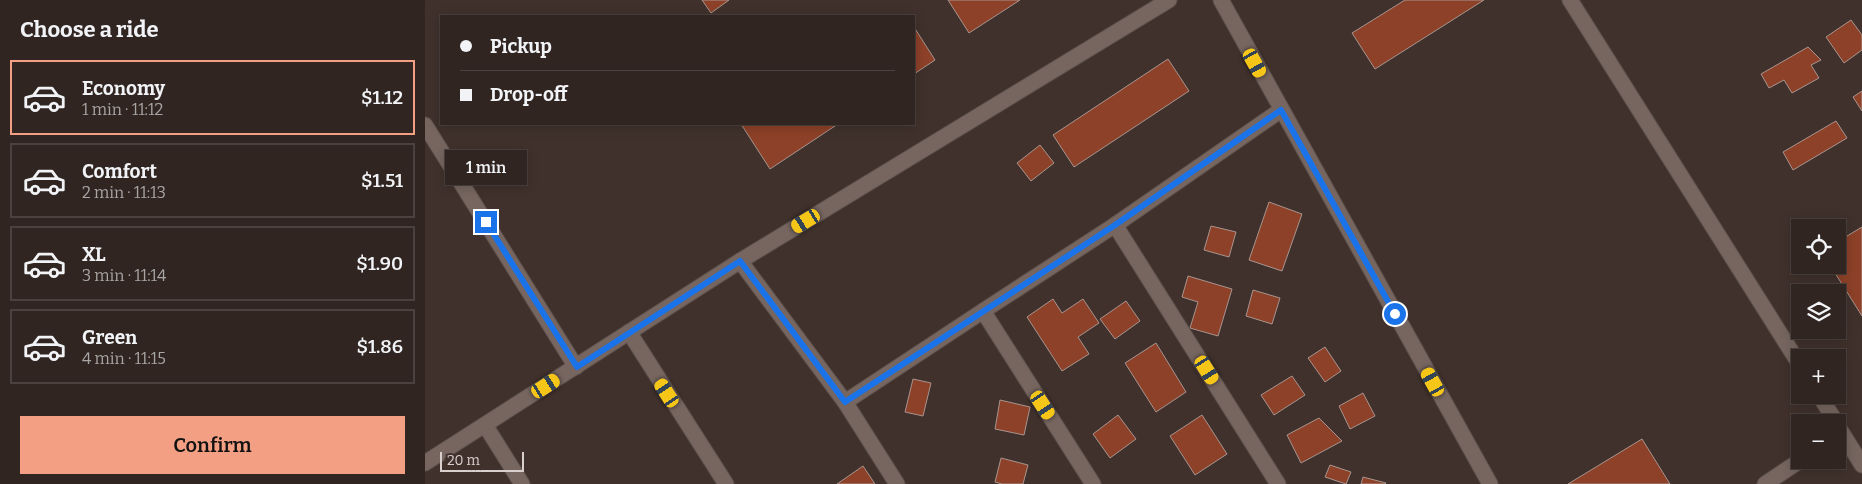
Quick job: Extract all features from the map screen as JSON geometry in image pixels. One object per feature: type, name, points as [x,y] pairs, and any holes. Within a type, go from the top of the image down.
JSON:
[{"type":"street","points":[[425,464],[740,261],[1169,0]]},
{"type":"street","points":[[1221,0],[1490,484]]},
{"type":"street","points":[[1570,0],[1791,352]]},
{"type":"street","points":[[845,402],[1115,225],[1281,110]]},
{"type":"street","points":[[425,126],[577,367]]},
{"type":"street","points":[[1115,225],[1278,484]]},
{"type":"street","points":[[740,261],[845,402],[897,484]]},
{"type":"street","points":[[983,311],[1093,484]]},
{"type":"street","points":[[629,332],[726,484]]},
{"type":"street","points":[[485,425],[522,484]]},
{"type":"street","points":[[1846,441],[1862,465]]},
{"type":"street","points":[[1765,484],[1791,467]]},
{"type":"building","points":[[702,0],[729,0],[711,13]]},
{"type":"building","points":[[948,0],[1020,0],[969,33]]},
{"type":"building","points":[[1405,0],[1484,0],[1375,69],[1352,33]]},
{"type":"building","points":[[1851,20],[1862,35],[1862,50],[1844,63],[1826,37]]},
{"type":"building","points":[[915,29],[935,60],[915,73]]},
{"type":"building","points":[[1808,47],[1821,60],[1811,65],[1819,78],[1792,93],[1784,80],[1769,88],[1761,74]]},
{"type":"building","points":[[1168,59],[1189,91],[1074,167],[1053,135]]},
{"type":"building","points":[[1862,91],[1862,111],[1853,97]]},
{"type":"building","points":[[1836,121],[1847,138],[1793,170],[1783,152]]},
{"type":"building","points":[[742,125],[836,125],[770,169]]},
{"type":"building","points":[[1040,145],[1054,163],[1031,181],[1017,163]]},
{"type":"building","points":[[1269,202],[1302,214],[1282,271],[1249,260]]},
{"type":"building","points":[[1211,226],[1236,232],[1229,257],[1204,250]]},
{"type":"building","points":[[1862,227],[1862,316],[1846,290],[1846,284],[1842,284],[1836,274],[1846,274],[1846,237]]},
{"type":"building","points":[[1188,276],[1232,289],[1218,336],[1190,328],[1198,302],[1182,297]]},
{"type":"building","points":[[1253,290],[1280,298],[1272,324],[1246,316]]},
{"type":"building","points":[[1053,299],[1062,313],[1083,299],[1099,323],[1078,337],[1089,354],[1062,371],[1027,317]]},
{"type":"building","points":[[1126,301],[1140,321],[1115,339],[1100,319]]},
{"type":"building","points":[[1156,343],[1186,392],[1156,412],[1125,363]]},
{"type":"building","points":[[1325,347],[1341,371],[1325,382],[1308,358]]},
{"type":"building","points":[[1292,376],[1305,395],[1274,415],[1261,395]]},
{"type":"building","points":[[913,379],[931,383],[923,416],[905,412]]},
{"type":"building","points":[[1363,393],[1375,416],[1350,429],[1339,406]]},
{"type":"building","points":[[1000,400],[1030,407],[1024,435],[995,429]]},
{"type":"building","points":[[1118,415],[1136,439],[1110,458],[1093,434]]},
{"type":"building","points":[[1202,415],[1227,454],[1195,475],[1170,436]]},
{"type":"building","points":[[1319,418],[1342,441],[1301,463],[1287,435]]},
{"type":"building","points":[[1642,439],[1670,484],[1568,484]]},
{"type":"building","points":[[1001,458],[1028,465],[1023,484],[995,482]]},
{"type":"building","points":[[1330,465],[1351,472],[1346,484],[1325,477]]},
{"type":"building","points":[[863,466],[875,484],[837,484]]},
{"type":"building","points":[[1363,477],[1386,483],[1361,484]]},
{"type":"route","points":[[486,222],[577,367],[740,261],[845,402],[1115,225],[1281,110],[1395,314]]}]
